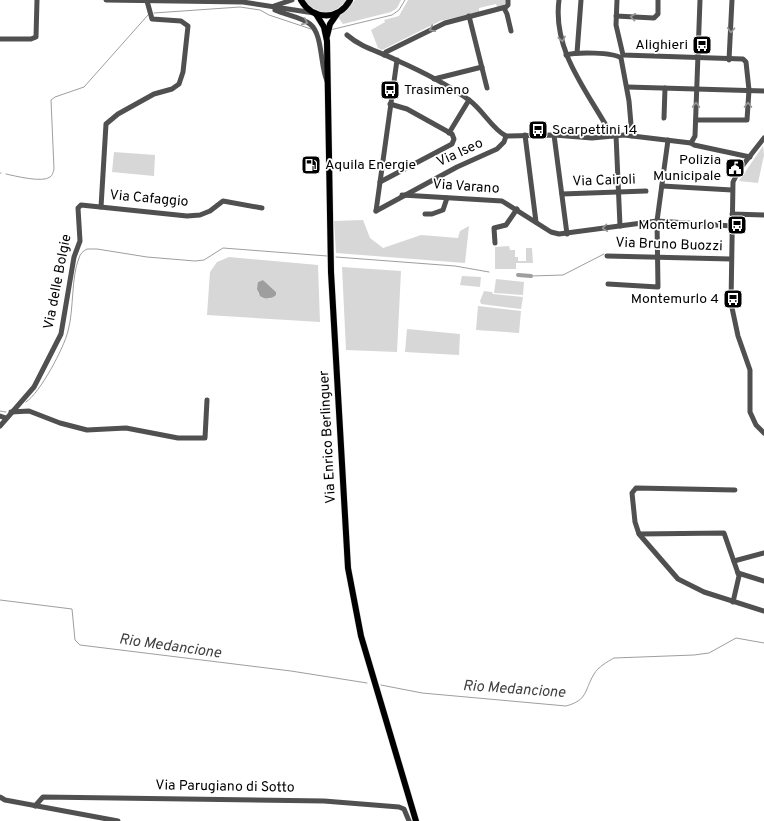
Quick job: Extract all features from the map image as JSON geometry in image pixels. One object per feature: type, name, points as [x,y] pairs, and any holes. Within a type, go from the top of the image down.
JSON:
[{"type":"main road","name":"Via Enrico Berlinguer","points":[[301,0],[305,7],[315,14],[324,27],[327,42]]},
{"type":"main road","name":"Via Enrico Berlinguer","points":[[350,0],[330,24],[327,42],[331,264],[345,535],[349,580],[357,621],[416,821]]},
{"type":"main road","points":[[315,14],[327,16],[338,13]]},
{"type":"street","points":[[0,39],[31,40],[36,37],[37,0]]},
{"type":"street","points":[[106,0],[243,2],[315,14]]},
{"type":"street","points":[[269,7],[292,0]]},
{"type":"street","points":[[384,55],[386,52],[439,25],[504,8],[508,6],[508,0]]},
{"type":"street","points":[[559,0],[560,29],[566,55],[575,74],[614,136],[619,192],[620,226]]},
{"type":"street","points":[[577,53],[581,0]]},
{"type":"street","points":[[617,0],[616,16],[620,46],[623,55],[729,60],[743,59],[746,62],[749,90],[748,119],[746,121],[696,120]]},
{"type":"street","points":[[616,16],[650,19],[657,15],[658,0]]},
{"type":"street","points":[[691,143],[695,136],[700,0]]},
{"type":"street","points":[[729,60],[732,0]]},
{"type":"street","points":[[101,207],[106,124],[118,114],[154,94],[172,89],[179,84],[184,72],[188,26],[181,21],[152,19],[146,1]]},
{"type":"street","points":[[269,7],[307,22],[314,28],[317,36],[324,75],[327,81]]},
{"type":"street","points":[[504,8],[511,31]]},
{"type":"street","points":[[469,16],[487,88]]},
{"type":"street","points":[[347,35],[360,45],[397,60],[434,79],[469,100],[482,111],[500,132],[506,136],[554,135],[592,138],[632,136],[691,143],[694,145],[750,157]]},
{"type":"street","points":[[615,55],[618,54],[620,46]]},
{"type":"street","points":[[566,55],[577,53],[619,56],[623,62],[632,136]]},
{"type":"street","points":[[623,62],[624,57],[628,56]]},
{"type":"street","points":[[380,182],[397,60]]},
{"type":"street","points":[[434,79],[482,67]]},
{"type":"street","points":[[627,87],[764,91]]},
{"type":"street","points":[[664,118],[665,88]]},
{"type":"street","points":[[449,133],[469,100]]},
{"type":"street","points":[[380,182],[452,144],[454,138],[449,133],[406,109],[390,104]]},
{"type":"street","points":[[525,135],[536,222]]},
{"type":"street","points":[[554,135],[567,234],[657,220],[732,226]]},
{"type":"street","name":"Via Iseo","points":[[380,182],[376,211],[402,195],[457,166],[497,149],[504,142],[506,136]]},
{"type":"street","points":[[764,138],[739,170],[733,182],[731,259],[731,303],[738,336],[749,367],[747,377],[750,412],[756,425],[764,433]]},
{"type":"street","points":[[608,284],[658,287],[657,220],[668,140]]},
{"type":"street","points":[[662,186],[732,190]]},
{"type":"street","name":"Via Cairoli","points":[[562,194],[646,192]]},
{"type":"street","name":"Via Varano","points":[[402,195],[502,201],[554,233],[567,234]]},
{"type":"street","points":[[425,214],[432,214],[443,210],[447,198]]},
{"type":"street","name":"Via Cafaggio","points":[[101,207],[135,212],[187,216],[200,215],[210,211],[218,203],[223,201],[262,208]]},
{"type":"street","name":"Via delle Bolgie","points":[[10,413],[34,387],[61,334],[74,257],[80,241],[78,208],[80,205],[101,207]]},
{"type":"street","points":[[495,243],[494,228],[506,224],[517,209]]},
{"type":"street","points":[[732,214],[764,215]]},
{"type":"street","name":"Via Bruno Buozzi","points":[[607,256],[731,259]]},
{"type":"street","points":[[0,426],[10,413],[29,411],[60,423],[87,430],[126,428],[178,438],[205,438],[207,400]]},
{"type":"street","points":[[0,416],[6,418]]},
{"type":"street","points":[[735,490],[636,488],[632,494],[636,522],[639,534],[678,579],[704,592],[764,612]]},
{"type":"street","points":[[639,534],[724,533],[739,580],[733,602]]},
{"type":"street","points":[[734,561],[764,553]]},
{"type":"street","points":[[738,573],[764,581]]},
{"type":"street","points":[[0,796],[3,800],[118,821]]},
{"type":"street","name":"Via Parugiano di Sotto","points":[[35,806],[43,797],[324,801],[399,807],[404,809],[409,821]]},
{"type":"shaded area","points":[[305,0],[346,0],[336,9],[326,12],[314,9]]},
{"type":"shaded area","points":[[355,0],[401,0],[397,8],[391,12],[343,24],[338,17],[347,10]]},
{"type":"shaded area","points":[[408,0],[506,0],[504,6],[497,7],[496,4],[479,8],[479,12],[440,21],[382,50],[378,48],[371,30],[385,22],[384,20],[399,16]]},
{"type":"shaded area","points":[[763,146],[764,155],[758,183],[739,181]]},
{"type":"shaded area","points":[[114,152],[155,155],[154,176],[112,172]]},
{"type":"shaded area","points":[[363,220],[370,238],[383,248],[421,235],[458,238],[460,231],[469,226],[465,263],[336,253],[334,221]]},
{"type":"shaded area","points":[[509,246],[510,250],[515,250],[515,257],[518,257],[518,261],[526,261],[526,248],[532,248],[533,263],[516,263],[516,269],[495,269],[495,247]]},
{"type":"shaded area","points":[[229,257],[318,265],[320,322],[207,315],[210,272],[217,262]],"holes":[[[263,280],[276,292],[270,299],[262,298],[258,293],[258,282]]]},
{"type":"shaded area","points":[[342,267],[401,271],[397,352],[346,350]]},
{"type":"shaded area","points":[[462,276],[481,277],[480,287],[460,285]]},
{"type":"shaded area","points":[[496,279],[524,282],[523,295],[494,293]]},
{"type":"shaded area","points":[[263,280],[276,292],[276,295],[270,298],[260,296],[257,289],[258,282]]},
{"type":"shaded area","points":[[484,291],[492,292],[493,294],[523,297],[521,309],[481,304],[480,301]]},
{"type":"shaded area","points":[[478,306],[521,311],[519,333],[476,330]]},
{"type":"shaded area","points":[[407,329],[460,334],[459,355],[405,352]]},
{"type":"waterway","points":[[330,30],[392,15],[399,10],[405,0]]},
{"type":"waterway","points":[[154,13],[240,7],[260,10],[269,15],[311,29]]},
{"type":"waterway","points":[[6,174],[35,179],[46,179],[51,176],[54,169],[51,100],[55,97],[84,87],[148,15]]},
{"type":"waterway","points":[[26,402],[38,390],[57,359],[66,339],[70,323],[76,266],[80,255],[87,249],[97,249],[147,257],[195,261],[204,260],[223,248],[327,256]]},
{"type":"waterway","points":[[531,276],[563,275],[604,254]]},
{"type":"waterway","points":[[336,257],[455,266],[489,272]]},
{"type":"waterway","points":[[518,275],[531,276]]},
{"type":"waterway","points":[[0,411],[6,412]]},
{"type":"waterway","name":"Rio Medancione","points":[[0,600],[72,609],[75,640],[80,645],[291,671],[367,683]]},
{"type":"waterway","name":"Rio Medancione","points":[[381,685],[422,693],[566,706],[573,704],[582,698],[596,671],[614,658],[694,655],[709,653],[736,638],[764,643]]},
{"type":"place","name":"Alighieri","points":[[702,45]]},
{"type":"place","name":"Trasimeno","points":[[390,90]]},
{"type":"place","name":"Scarpettini 14","points":[[538,130]]},
{"type":"place","name":"Aquila Energie","points":[[311,165]]},
{"type":"place","name":"Polizia Municipale","points":[[735,168]]},
{"type":"place","name":"Montemurlo 1","points":[[737,225]]},
{"type":"place","name":"Montemurlo 4","points":[[733,299]]}]
